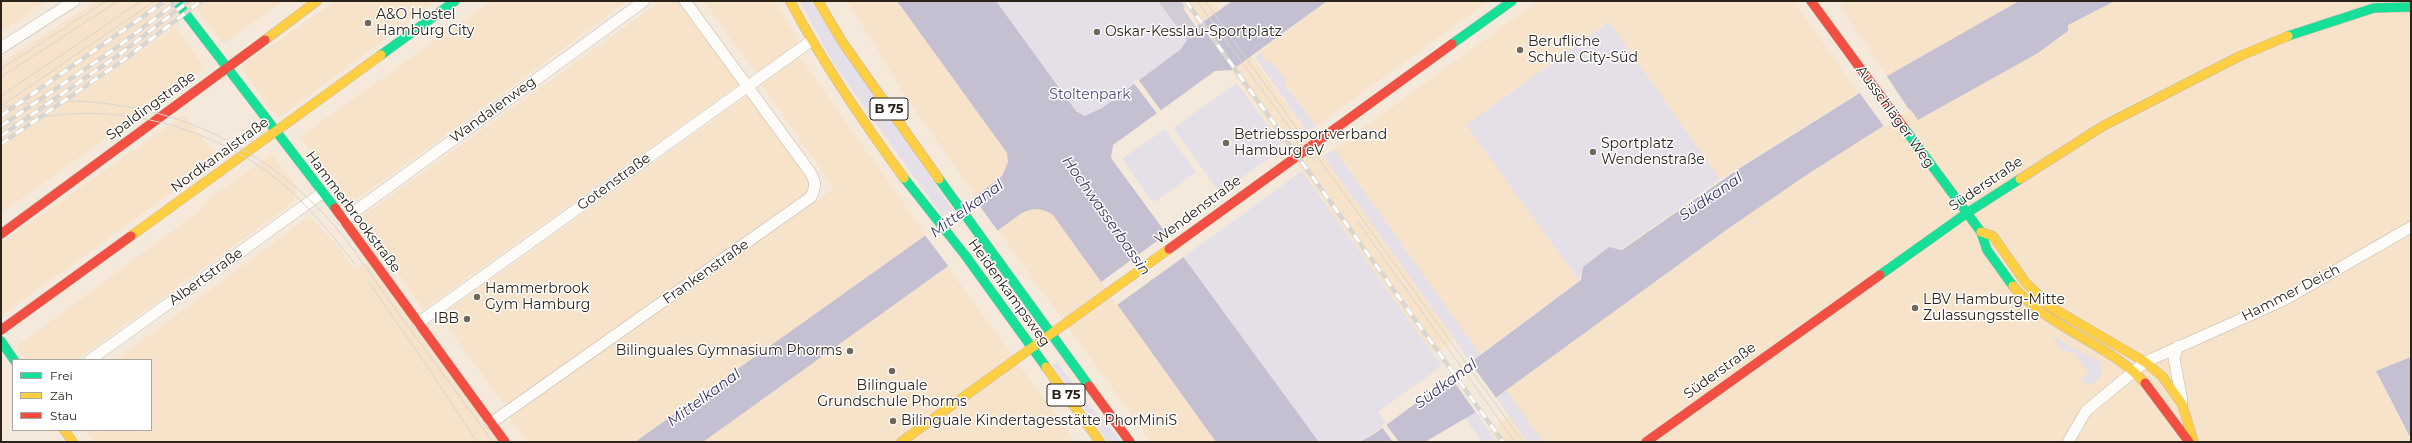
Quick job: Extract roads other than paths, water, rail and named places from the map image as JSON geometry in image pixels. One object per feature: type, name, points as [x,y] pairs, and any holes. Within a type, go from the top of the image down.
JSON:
[{"type":"main road","name":"Hammerbrookstraße","points":[[176,1],[274,133],[343,220],[505,442]]},
{"type":"main road","name":"Spaldingstraße","points":[[1,234],[317,1]]},
{"type":"main road","name":"Nordkanalstraße","points":[[1,330],[455,1]]},
{"type":"main road","name":"Heidenkampsweg","points":[[790,1],[811,41],[865,124],[938,223],[965,255],[1100,442]]},
{"type":"main road","name":"Heidenkampsweg","points":[[818,1],[843,43],[959,207],[1130,442]]},
{"type":"main road","name":"Wendenstraße","points":[[902,442],[1179,243],[1284,164],[1512,1]]},
{"type":"main road","name":"Süderstraße","points":[[1646,442],[1967,214],[2103,126],[2196,77],[2302,30],[2374,8],[2384,1]]},
{"type":"main road","name":"Ausschläger Weg","points":[[1815,2],[1897,119],[1981,232],[1983,244],[2012,286],[2028,303],[2054,322],[2132,371],[2150,388],[2190,442]]},
{"type":"main road","name":"Süderstraße","points":[[2374,8],[2399,9],[2411,7]]},
{"type":"main road","name":"Ausschläger Weg","points":[[1981,232],[1993,236],[2026,283],[2051,307],[2145,362],[2166,380],[2182,404],[2194,442]]},
{"type":"main road","points":[[1,341],[13,359]]},
{"type":"main road","points":[[65,431],[73,442]]},
{"type":"street","points":[[1,48],[74,1]]},
{"type":"street","name":"Wandalenweg","points":[[343,220],[644,1]]},
{"type":"street","points":[[685,1],[747,86]]},
{"type":"street","name":"Gotenstraße","points":[[418,323],[811,41]]},
{"type":"street","name":"Frankenstraße","points":[[492,423],[811,197],[816,187],[815,180],[747,86]]},
{"type":"street","name":"Albertstraße","points":[[91,359],[322,193]]},
{"type":"street","name":"Hammer Deich","points":[[2068,442],[2086,411],[2132,371],[2145,362],[2284,300],[2411,227]]},
{"type":"street","points":[[2178,346],[2174,358],[2182,404]]},
{"type":"water","points":[[897,1],[996,1],[1076,111],[1085,116],[1102,108],[1181,49],[1196,27],[1232,1],[1327,1],[1232,70],[1215,71],[1113,145],[1111,158],[1319,442],[1216,442],[1053,215],[1045,211],[1034,209],[1022,213],[703,442],[635,442],[926,235],[1002,176],[1008,162],[1007,153]]},
{"type":"water","name":"Südkanal","points":[[2019,1],[2115,1],[2068,25],[2068,31],[2038,53],[1918,120],[1910,109],[1808,174],[1729,228],[1476,412],[1425,442],[1360,442],[1377,432],[1581,280],[1583,267],[1609,247],[1622,250],[1740,168],[1887,76]]},
{"type":"water","points":[[2411,357],[2411,439],[2376,371]]},
{"type":"tram line","points":[[1,69],[106,1]]},
{"type":"tram line","points":[[1,77],[118,1]]},
{"type":"tram line","points":[[1,96],[141,1]]},
{"type":"tram line","points":[[1,106],[155,1]]},
{"type":"tram line","points":[[1197,1],[1315,162]]},
{"type":"tram line","points":[[1205,1],[1523,442]]},
{"type":"tram line","points":[[1,108],[31,103],[61,101],[92,102],[122,106],[149,111],[201,128],[249,153],[293,185],[336,227],[493,442]]},
{"type":"tram line","points":[[1,127],[36,118],[71,114],[107,114],[142,118],[177,127],[210,139],[242,155],[284,185],[316,217],[355,264]]},
{"type":"tram line","points":[[1358,222],[1515,442]]},
{"type":"tram line","points":[[368,281],[427,366],[477,442]]},
{"type":"railway","points":[[1,116],[165,1]]},
{"type":"railway","points":[[1,126],[116,48],[178,1]]},
{"type":"railway","points":[[1,136],[120,54],[189,1]]},
{"type":"railway","points":[[1,144],[125,59],[201,1]]},
{"type":"railway","points":[[1186,1],[1503,442]]},
{"type":"place","name":"A&O Hostel Hamburg City","points":[[368,23]]},
{"type":"place","name":"Oskar-Kesslau-Sportplatz","points":[[1097,32]]},
{"type":"place","name":"Berufliche Schule City-Süd","points":[[1520,50]]},
{"type":"place","name":"Betriebssportverband Hamburg eV","points":[[1226,143]]},
{"type":"place","name":"Sportplatz Wendenstraße","points":[[1593,152]]},
{"type":"place","name":"Hammerbrook Gym Hamburg","points":[[477,297]]},
{"type":"place","name":"LBV Hamburg-Mitte Zulassungsstelle","points":[[1915,308]]},
{"type":"place","name":"IBB","points":[[467,319]]},
{"type":"place","name":"Bilinguales Gymnasium Phorms","points":[[850,351]]},
{"type":"place","name":"Bilinguale Grundschule Phorms","points":[[892,371]]},
{"type":"place","name":"Bilinguale Kindertagesstätte PhorMiniS","points":[[893,421]]},
{"type":"park label","name":"Stoltenpark","points":[[1090,95]]},
{"type":"water label","name":"Mittelkanal","points":[[967,209]]},
{"type":"water label","name":"Hochwasserbassin","points":[[1106,216]]},
{"type":"water label","name":"Mittelkanal","points":[[704,398]]}]
